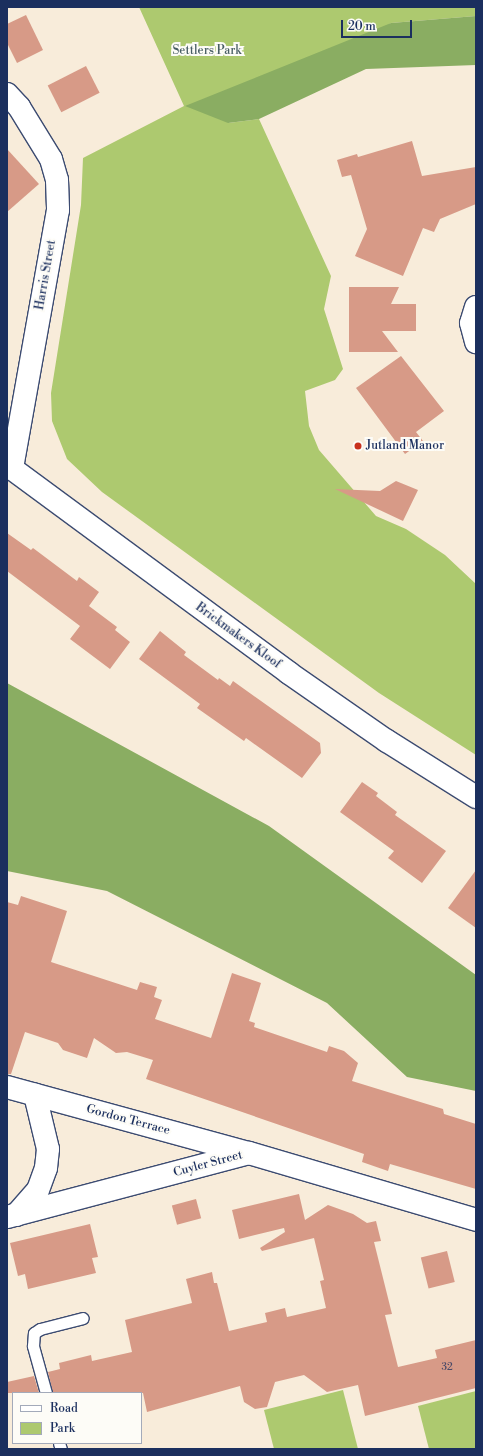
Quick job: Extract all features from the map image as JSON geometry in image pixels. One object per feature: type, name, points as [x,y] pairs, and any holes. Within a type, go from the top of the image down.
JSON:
[{"type":"street","name":"Harris Street","points":[[7,94],[23,113],[51,159],[57,180],[58,210],[9,467]]},
{"type":"street","points":[[476,308],[471,323],[476,342]]},
{"type":"street","name":"Brickmakers Kloof","points":[[9,467],[289,673],[387,741],[476,797]]},
{"type":"street","name":"Gordon Terrace","points":[[7,1087],[249,1153]]},
{"type":"street","points":[[12,1216],[38,1190],[46,1168],[48,1149],[35,1095]]},
{"type":"street","name":"Cuyler Street","points":[[12,1216],[249,1153],[476,1220]]},
{"type":"lane","points":[[46,1392],[33,1346],[34,1333],[40,1329],[83,1318]]},
{"type":"green space","name":"Settlers Park","points":[[139,7],[476,7],[476,16],[391,23],[228,123],[259,119],[331,276],[324,309],[343,369],[335,380],[305,391],[309,426],[319,450],[376,516],[406,529],[445,555],[476,584],[476,755],[379,693],[102,492],[67,459],[52,421],[51,393],[81,205],[83,158],[184,106]]},
{"type":"green space","points":[[476,16],[476,65],[366,69],[259,119],[228,123],[185,106],[391,23]]},
{"type":"green space","points":[[7,683],[269,826],[476,975],[476,1091],[407,1077],[327,1003],[107,891],[7,871]]},
{"type":"green space","points":[[343,1390],[358,1449],[274,1449],[264,1410]]},
{"type":"green space","points":[[476,1391],[476,1449],[429,1449],[418,1406]]},
{"type":"building","points":[[26,15],[43,50],[17,63],[7,43],[7,24]]},
{"type":"building","points":[[86,66],[100,93],[61,112],[48,86]]},
{"type":"building","points":[[412,141],[422,176],[476,167],[476,204],[440,219],[434,232],[423,228],[403,276],[355,256],[367,229],[351,175],[342,177],[337,160],[357,154],[358,157]]},
{"type":"building","points":[[7,149],[39,184],[7,212]]},
{"type":"building","points":[[349,287],[399,287],[391,304],[416,304],[416,331],[382,331],[398,352],[349,352]]},
{"type":"building","points":[[401,356],[444,411],[416,432],[423,441],[405,454],[356,388]]},
{"type":"building","points":[[396,481],[418,490],[403,521],[335,489],[380,491]]},
{"type":"building","points":[[7,533],[31,550],[33,548],[77,581],[79,577],[99,592],[89,606],[117,627],[115,630],[130,642],[110,669],[70,639],[80,626],[7,571]]},
{"type":"building","points":[[160,631],[186,652],[184,655],[218,680],[219,678],[230,686],[233,681],[320,743],[321,753],[302,778],[246,738],[244,741],[197,708],[200,704],[139,659]]},
{"type":"building","points":[[362,782],[378,793],[376,796],[397,812],[395,815],[446,851],[422,883],[388,858],[394,851],[340,812]]},
{"type":"building","points":[[476,870],[476,928],[448,908]]},
{"type":"building","points":[[21,896],[67,911],[51,962],[137,990],[140,982],[157,987],[154,997],[162,1000],[155,1019],[211,1038],[232,973],[261,983],[249,1021],[255,1023],[254,1027],[327,1052],[329,1046],[344,1051],[358,1063],[352,1081],[443,1109],[444,1114],[476,1124],[476,1189],[390,1164],[388,1171],[362,1162],[364,1154],[146,1079],[153,1060],[127,1052],[116,1053],[94,1038],[87,1058],[63,1050],[58,1043],[25,1032],[11,1074],[7,1074],[7,902],[18,905]]},
{"type":"building","points":[[299,1194],[305,1220],[328,1205],[353,1214],[367,1223],[376,1221],[381,1241],[374,1242],[392,1314],[385,1315],[398,1367],[437,1358],[435,1350],[476,1340],[476,1388],[365,1416],[358,1385],[327,1392],[304,1375],[275,1382],[267,1407],[255,1409],[244,1402],[240,1386],[147,1412],[142,1392],[53,1392],[48,1372],[60,1369],[59,1363],[91,1355],[92,1361],[132,1352],[125,1320],[192,1303],[186,1279],[212,1272],[214,1283],[217,1283],[229,1331],[267,1322],[265,1313],[285,1308],[287,1317],[326,1308],[320,1281],[324,1280],[314,1238],[262,1251],[260,1248],[285,1232],[284,1228],[239,1239],[232,1210]]},
{"type":"building","points":[[196,1199],[201,1218],[177,1225],[172,1205]]},
{"type":"building","points":[[90,1224],[98,1257],[92,1258],[96,1273],[28,1289],[25,1274],[18,1276],[10,1243]]},
{"type":"building","points":[[447,1251],[455,1282],[429,1289],[421,1258]]},
{"type":"building","points":[[34,1376],[39,1392],[7,1393],[7,1382]]},
{"type":"place","name":"Jutland Manor","points":[[358,446]]}]
